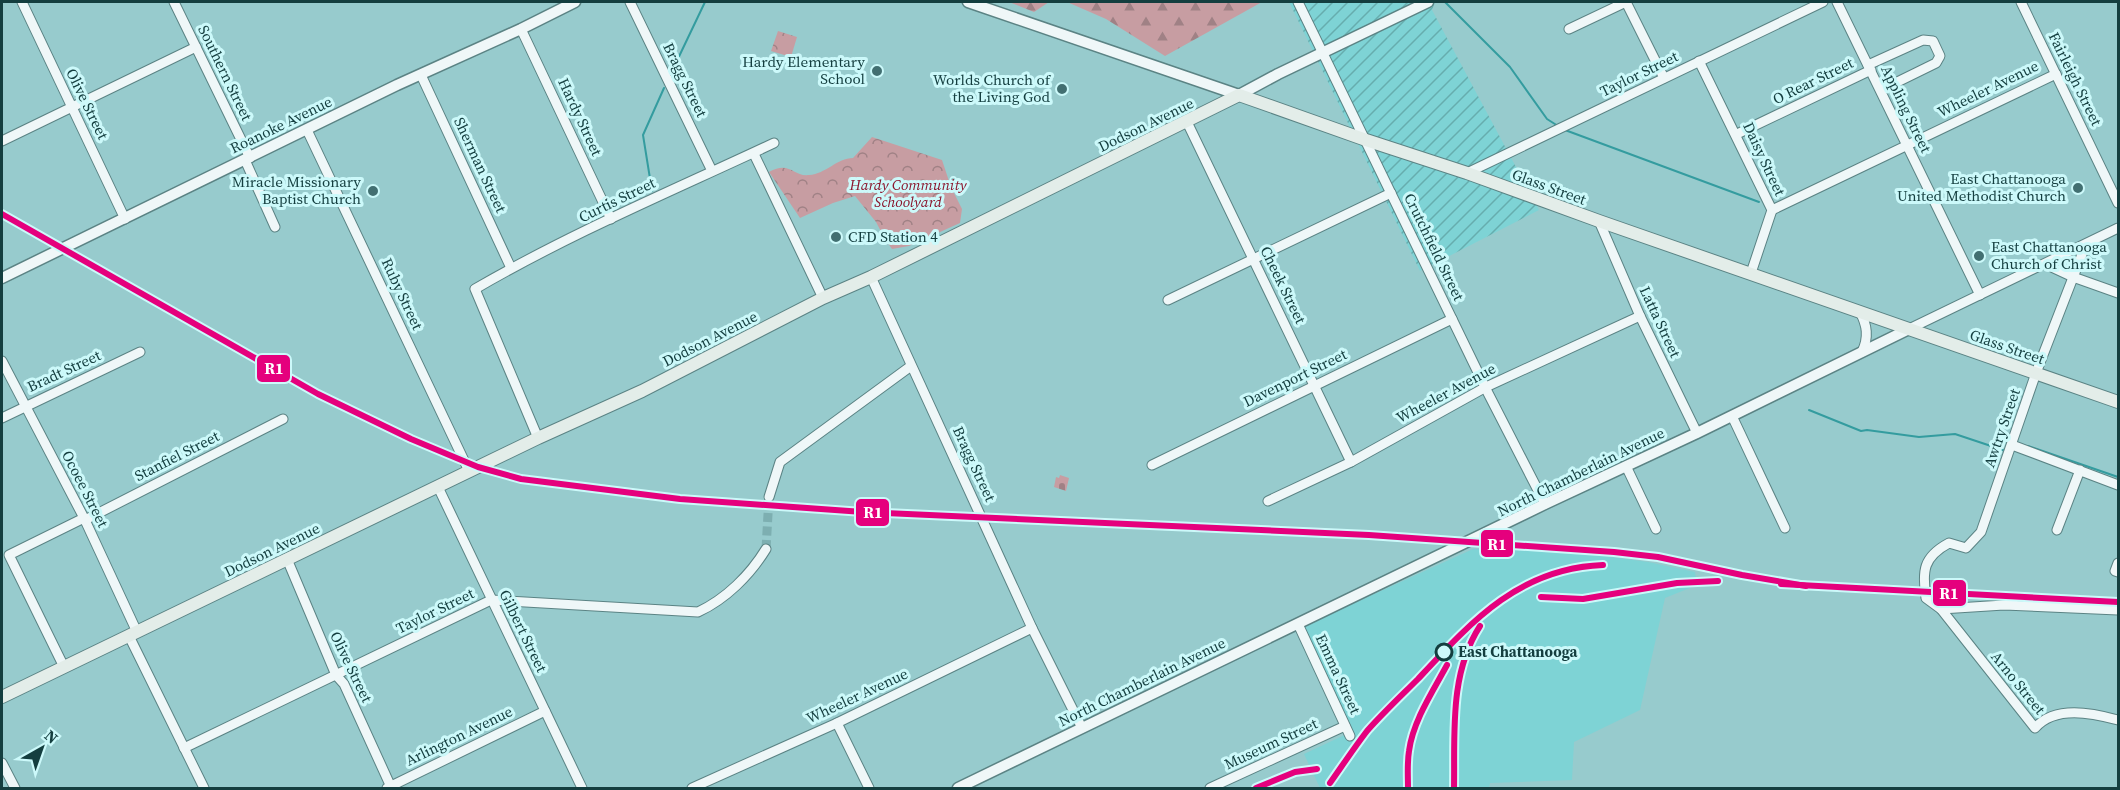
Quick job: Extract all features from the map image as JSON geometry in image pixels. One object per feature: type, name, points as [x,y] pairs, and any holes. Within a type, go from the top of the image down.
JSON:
[{"type":"main road","name":"Dodson Avenue","points":[[2,697],[538,438],[642,391],[823,298],[871,277],[1239,95]]},
{"type":"main road","name":"Glass Street","points":[[1239,95],[2118,402]]},
{"type":"street","name":"Olive Street","points":[[22,2],[125,219]]},
{"type":"street","name":"Southern Street","points":[[174,2],[247,159],[275,227]]},
{"type":"street","name":"Roanoke Avenue","points":[[2,278],[575,2]]},
{"type":"street","name":"Bragg Street","points":[[630,2],[712,171]]},
{"type":"street","name":"Glass Street","points":[[968,2],[1239,95]]},
{"type":"street","name":"Crutchfield Street","points":[[1298,2],[1545,504]]},
{"type":"street","name":"Dodson Avenue","points":[[1239,95],[1428,2]]},
{"type":"street","points":[[1569,29],[1626,2],[1664,78]]},
{"type":"street","name":"Taylor Street","points":[[1467,173],[1823,2]]},
{"type":"street","name":"Appling Street","points":[[1838,2],[1980,295]]},
{"type":"street","name":"Fairleigh Street","points":[[2021,2],[2118,203]]},
{"type":"street","name":"Hardy Street","points":[[521,29],[611,219]]},
{"type":"street","name":"O Rear Street","points":[[1737,134],[1923,40],[1933,41],[1940,56],[1936,63],[1881,90]]},
{"type":"street","points":[[2,141],[196,47]]},
{"type":"street","name":"Daisy Street","points":[[1699,61],[1737,134],[1772,210],[1751,273]]},
{"type":"street","name":"Wheeler Avenue","points":[[1772,210],[2056,74]]},
{"type":"street","name":"Sherman Street","points":[[421,75],[511,268]]},
{"type":"street","name":"Cheek Street","points":[[1187,122],[1351,462]]},
{"type":"street","name":"Ruby Street","points":[[307,130],[469,471]]},
{"type":"street","name":"Curtis Street","points":[[538,438],[475,289],[511,268],[611,219],[774,143]]},
{"type":"street","points":[[754,154],[823,298]]},
{"type":"street","points":[[1168,300],[1391,193]]},
{"type":"street","name":"Latta Street","points":[[1599,221],[1640,316],[1696,433]]},
{"type":"street","name":"North Chamberlain Avenue","points":[[958,789],[2118,228]]},
{"type":"street","name":"Awtry Street","points":[[1925,589],[1924,573],[1934,551],[1948,543],[1966,548],[1981,532],[2036,373],[2086,244]]},
{"type":"street","points":[[2045,264],[2118,293]]},
{"type":"street","name":"Bragg Street","points":[[871,277],[1032,628],[1082,728]]},
{"type":"street","points":[[1860,312],[1866,324],[1866,344],[1862,352]]},
{"type":"street","name":"Wheeler Avenue","points":[[1268,501],[1351,462],[1486,387],[1640,316]]},
{"type":"street","name":"Davenport Street","points":[[1152,465],[1452,319]]},
{"type":"street","name":"Bradt Street","points":[[2,418],[140,352]]},
{"type":"street","name":"Ocoee Street","points":[[2,361],[84,519],[133,634],[204,789]]},
{"type":"street","points":[[769,497],[780,462],[911,366]]},
{"type":"street","points":[[1732,416],[1785,528]]},
{"type":"street","name":"Stanfiel Street","points":[[64,667],[9,555],[283,419]]},
{"type":"street","points":[[2012,445],[2118,485]]},
{"type":"street","points":[[1626,465],[1656,529]]},
{"type":"street","points":[[2057,530],[2080,470]]},
{"type":"street","name":"Gilbert Street","points":[[438,487],[582,789]]},
{"type":"street","name":"Taylor Street","points":[[184,748],[491,600],[698,612],[707,608],[749,574],[766,549]]},
{"type":"street","name":"Olive Street","points":[[287,559],[336,675],[344,684],[389,788]]},
{"type":"street","name":"Arno Street","points":[[1925,589],[1926,598],[1941,609],[2035,728],[2043,719],[2070,712],[2118,720]]},
{"type":"street","points":[[1941,609],[2004,605],[2118,610]]},
{"type":"street","name":"Emma Street","points":[[1298,624],[1350,736]]},
{"type":"street","name":"Wheeler Avenue","points":[[693,789],[837,723],[1032,628]]},
{"type":"street","name":"Arlington Avenue","points":[[389,788],[545,711]]},
{"type":"street","points":[[837,723],[869,789]]},
{"type":"street","name":"Museum Street","points":[[1210,789],[1345,726]]},
{"type":"street","points":[[2,763],[15,789]]},
{"type":"shaded area","points":[[1289,2],[1435,2],[1432,10],[1539,210],[1420,271]]},
{"type":"shaded area","points":[[1473,549],[1575,552],[1648,562],[1695,572],[1697,585],[1665,598],[1640,710],[1574,742],[1572,780],[1490,783],[1489,788],[1320,788],[1304,754],[1351,732],[1304,626]]},
{"type":"green space","points":[[1009,2],[1049,2],[1034,12]]},
{"type":"green space","points":[[1067,2],[1262,2],[1165,56],[1106,19]]},
{"type":"green space","points":[[778,31],[797,37],[791,57],[771,51]]},
{"type":"green space","name":"Hardy Community Schoolyard","points":[[872,137],[942,160],[951,187],[962,209],[960,223],[909,246],[892,249],[876,222],[855,196],[800,218],[769,172],[787,168],[804,175],[821,172],[853,158]]},
{"type":"green space","points":[[1060,475],[1069,478],[1066,491],[1054,487],[1056,477],[1059,478]]},
{"type":"waterway","points":[[674,67],[705,2]]},
{"type":"waterway","points":[[1445,2],[1510,67],[1547,119],[1558,126]]},
{"type":"waterway","points":[[652,191],[643,135],[664,88]]},
{"type":"waterway","points":[[1565,130],[1759,202]]},
{"type":"waterway","points":[[1809,410],[1861,431],[1919,437],[1955,434],[2003,450]]},
{"type":"waterway","points":[[2028,446],[2118,477]]},
{"type":"tunnel","points":[[766,549],[769,497]]},
{"type":"transit line","name":"R1","points":[[2,214],[318,394],[411,439],[478,467],[521,479],[680,499],[863,512],[1369,535],[1614,552],[1658,557],[1806,586]]},
{"type":"transit line","name":"R1","points":[[1330,783],[1367,731],[1457,638],[1499,602],[1522,587],[1546,576],[1573,568],[1603,565]]},
{"type":"transit line","name":"R1","points":[[1541,597],[1583,599],[1677,583],[1718,581]]},
{"type":"transit line","name":"R1","points":[[1781,584],[2118,602]]},
{"type":"transit line","name":"R1","points":[[1454,788],[1454,726],[1458,684],[1470,645],[1480,626]]},
{"type":"transit line","name":"R1","points":[[1408,788],[1408,756],[1411,740],[1424,707],[1447,665]]},
{"type":"transit line","name":"R1","points":[[1256,788],[1295,772],[1317,769]]},
{"type":"place","name":"Hardy Elementary School","points":[[877,71]]},
{"type":"place","name":"Worlds Church of the Living God","points":[[1062,89]]},
{"type":"place","name":"East Chattanooga United Methodist Church","points":[[2078,188]]},
{"type":"place","name":"Miracle Missionary Baptist Church","points":[[373,191]]},
{"type":"place","name":"CFD Station 4","points":[[836,237]]},
{"type":"place","name":"East Chattanooga Church of Christ","points":[[1979,256]]},
{"type":"place","name":"East Chattanooga","points":[[1444,652]]}]
